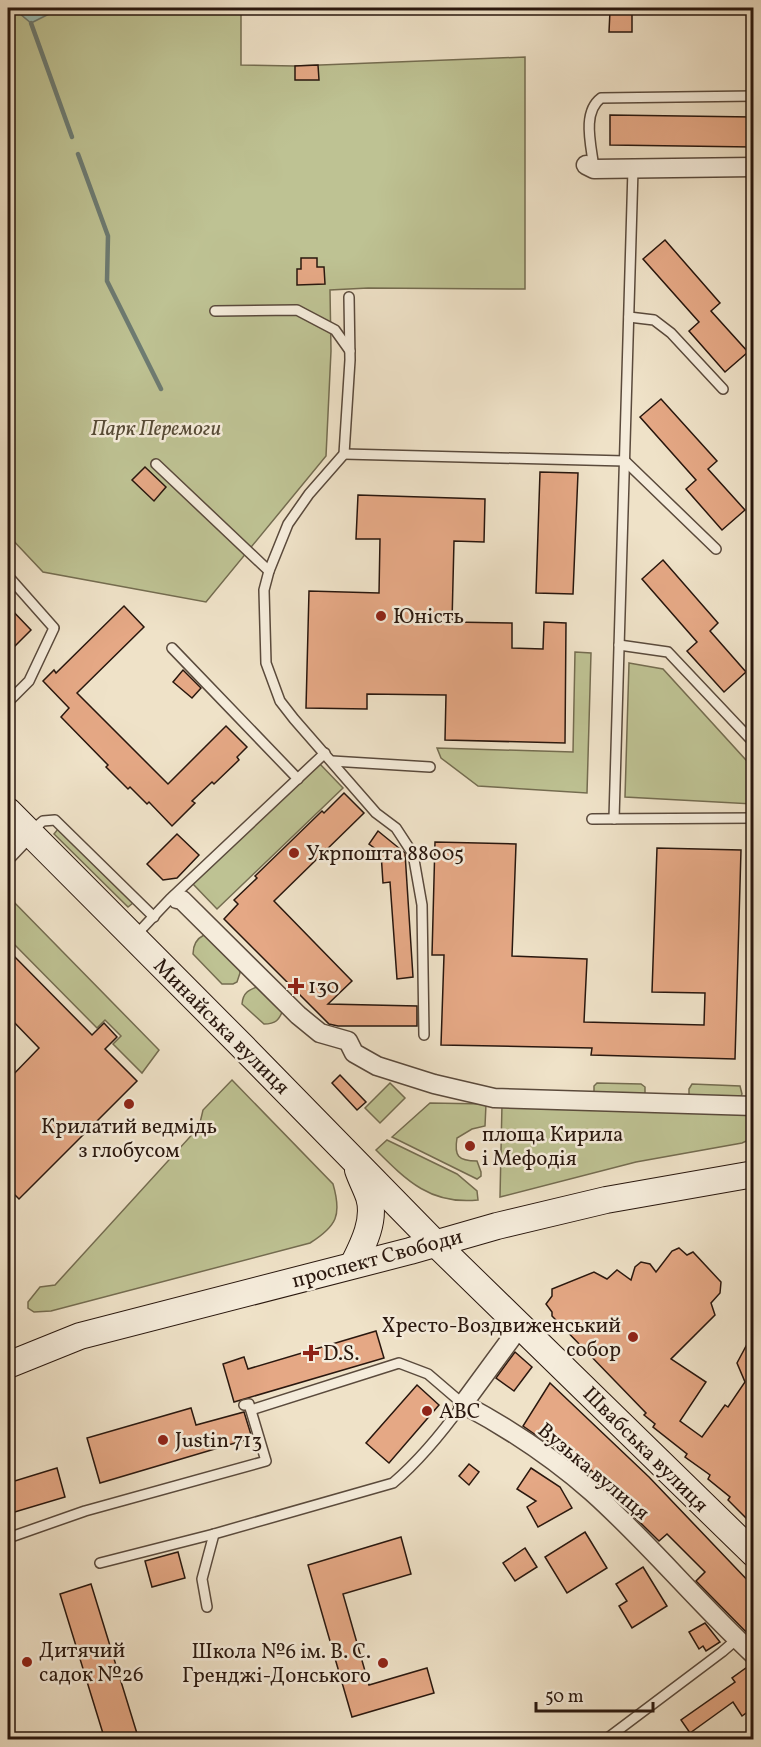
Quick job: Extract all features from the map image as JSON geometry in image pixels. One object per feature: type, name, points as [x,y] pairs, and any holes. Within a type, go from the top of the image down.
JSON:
[{"type":"main road","name":"Минайська вулиця","points":[[8,811],[435,1243]]},
{"type":"main road","points":[[353,1159],[370,1199],[370,1219],[366,1237],[353,1265]]},
{"type":"main road","name":"проспект Свободи","points":[[8,1365],[80,1336],[497,1226],[606,1200],[753,1174]]},
{"type":"main road","name":"Швабська вулиця","points":[[435,1243],[753,1554]]},
{"type":"street","points":[[590,167],[633,169],[753,167]]},
{"type":"street","points":[[8,854],[29,832]]},
{"type":"street","points":[[177,899],[182,900],[298,1015],[320,1033],[348,1041],[354,1053],[377,1066],[434,1084],[494,1098],[753,1106]]},
{"type":"street","points":[[463,1404],[521,1326]]},
{"type":"street","name":"Вузька вулиця","points":[[463,1404],[537,1447],[592,1492],[753,1655]]},
{"type":"lane","points":[[590,167],[589,121],[594,106],[602,98],[753,96]]},
{"type":"lane","points":[[614,819],[633,169]]},
{"type":"lane","points":[[349,297],[350,351],[344,454],[309,494],[288,524],[269,571],[264,590],[266,663],[280,701],[376,813],[396,828],[413,854],[422,905],[424,1035]]},
{"type":"lane","points":[[215,311],[297,310],[335,330],[350,351]]},
{"type":"lane","points":[[629,317],[654,320],[671,333],[723,389]]},
{"type":"lane","points":[[344,454],[625,461],[716,549]]},
{"type":"lane","points":[[156,464],[269,571]]},
{"type":"lane","points":[[8,576],[54,628],[29,681],[8,702]]},
{"type":"lane","points":[[619,645],[668,652],[753,743]]},
{"type":"lane","points":[[172,648],[297,779]]},
{"type":"lane","points":[[134,938],[170,899],[325,753]]},
{"type":"lane","points":[[332,761],[430,767]]},
{"type":"lane","points":[[592,819],[753,818]]},
{"type":"lane","points":[[29,832],[43,821],[54,820],[153,917]]},
{"type":"lane","points":[[8,1538],[85,1511],[266,1461],[248,1407],[399,1363],[428,1374],[463,1404],[415,1465],[393,1484],[100,1563]]},
{"type":"lane","points":[[207,1607],[202,1579],[214,1534]]},
{"type":"lane","points":[[605,1740],[737,1639]]},
{"type":"green space","name":"Парк Перемоги","points":[[8,8],[241,8],[241,65],[295,66],[525,57],[525,289],[368,288],[330,290],[331,351],[326,456],[206,602],[43,572],[8,535]]},
{"type":"green space","points":[[575,652],[591,653],[587,793],[478,786],[441,758],[437,748],[573,752]]},
{"type":"green space","points":[[629,663],[663,669],[746,760],[753,762],[753,804],[625,797]]},
{"type":"green space","points":[[319,763],[343,788],[217,909],[193,884]]},
{"type":"green space","points":[[58,829],[133,903],[128,907],[54,834]]},
{"type":"green space","points":[[8,896],[159,1050],[142,1073],[113,1044],[121,1036],[105,1020],[97,1028],[8,938]]},
{"type":"green space","points":[[207,935],[238,964],[240,973],[237,982],[222,984],[193,954],[195,943]]},
{"type":"green space","points":[[259,986],[283,1010],[274,1022],[264,1024],[242,1004],[247,992]]},
{"type":"green space","points":[[232,1080],[333,1184],[337,1212],[332,1225],[310,1243],[51,1311],[34,1312],[28,1308],[28,1302],[40,1287],[55,1285],[199,1127],[203,1110]]},
{"type":"green space","points":[[390,1083],[405,1098],[380,1123],[365,1108]]},
{"type":"green space","points":[[597,1083],[641,1084],[645,1087],[645,1093],[641,1096],[594,1093],[594,1086]]},
{"type":"green space","points":[[692,1084],[740,1086],[742,1094],[740,1098],[691,1097],[689,1089]]},
{"type":"green space","points":[[430,1103],[486,1104],[485,1126],[472,1129],[457,1138],[456,1144],[459,1156],[465,1160],[477,1161],[481,1176],[477,1179],[392,1137]]},
{"type":"green space","points":[[502,1104],[753,1112],[753,1138],[742,1143],[636,1162],[500,1197]]},
{"type":"green space","points":[[387,1140],[457,1174],[477,1191],[478,1200],[447,1199],[433,1195],[410,1181],[376,1150]]},
{"type":"water","points":[[13,8],[61,8],[31,23]]},
{"type":"building","points":[[610,11],[632,11],[632,32],[609,32]]},
{"type":"building","points":[[318,65],[319,80],[295,80],[295,66]]},
{"type":"building","points":[[610,115],[753,117],[753,147],[610,145]]},
{"type":"building","points":[[665,240],[720,303],[711,311],[748,352],[725,372],[689,331],[699,322],[643,259]]},
{"type":"building","points":[[301,258],[317,258],[317,267],[324,267],[325,284],[297,285],[297,269],[301,269]]},
{"type":"building","points":[[661,399],[717,461],[708,469],[745,510],[722,530],[686,489],[696,480],[640,417]]},
{"type":"building","points":[[145,467],[166,487],[154,501],[132,480]]},
{"type":"building","points":[[540,472],[578,473],[573,594],[536,593]]},
{"type":"building","name":"Юність","points":[[358,495],[485,499],[484,542],[454,541],[452,622],[512,623],[512,648],[543,649],[544,622],[566,623],[565,743],[445,740],[446,695],[367,694],[367,709],[306,708],[309,591],[379,593],[380,539],[356,539]]},
{"type":"building","points":[[663,560],[718,623],[710,631],[746,672],[724,692],[687,651],[697,642],[642,579]]},
{"type":"building","points":[[8,606],[31,630],[8,653]]},
{"type":"building","points":[[124,606],[144,627],[77,693],[168,784],[226,726],[247,747],[237,757],[239,760],[192,801],[195,803],[172,826],[149,802],[147,804],[130,787],[128,789],[61,717],[69,708],[43,681],[54,670],[56,673]]},
{"type":"building","points":[[183,670],[201,688],[192,698],[173,682]]},
{"type":"building","points":[[344,793],[364,813],[274,901],[352,981],[328,1004],[417,1006],[417,1026],[329,1024],[224,919],[238,904],[234,900],[257,878],[255,876],[322,811],[324,813]]},
{"type":"building","points":[[378,831],[405,853],[413,977],[397,979],[390,882],[383,883],[381,853],[369,844]]},
{"type":"building","points":[[177,834],[199,855],[177,878],[163,880],[147,864]]},
{"type":"building","points":[[435,842],[516,844],[512,956],[587,959],[584,1022],[704,1025],[705,993],[652,992],[657,848],[741,850],[735,1059],[591,1055],[592,1048],[441,1045],[444,955],[432,955]]},
{"type":"building","points":[[8,950],[92,1035],[104,1023],[117,1037],[105,1049],[137,1081],[19,1199],[8,1188],[8,1080],[39,1048],[8,1016]]},
{"type":"building","points":[[340,1075],[366,1102],[357,1110],[332,1083]]},
{"type":"building","name":"Хресто-Воздвиженський собор","points":[[679,1248],[687,1255],[693,1252],[721,1282],[720,1293],[711,1303],[715,1315],[671,1359],[706,1382],[680,1421],[702,1437],[725,1405],[728,1407],[745,1382],[737,1363],[753,1333],[753,1525],[728,1500],[730,1497],[708,1479],[710,1475],[685,1457],[687,1454],[653,1427],[655,1424],[644,1415],[646,1413],[552,1316],[546,1304],[552,1296],[552,1289],[594,1272],[607,1279],[617,1270],[631,1280],[635,1267],[641,1262],[650,1264],[656,1272],[672,1251]]},
{"type":"building","points":[[376,1331],[384,1358],[234,1402],[223,1364],[244,1357],[248,1369]]},
{"type":"building","points":[[515,1352],[532,1367],[514,1391],[496,1378]]},
{"type":"building","points":[[550,1383],[649,1477],[753,1586],[753,1639],[696,1581],[705,1572],[667,1534],[659,1541],[611,1494],[614,1491],[591,1470],[588,1474],[544,1438],[543,1440],[523,1426]]},
{"type":"building","points":[[417,1385],[439,1405],[389,1463],[366,1443]]},
{"type":"building","points":[[191,1408],[196,1425],[244,1412],[252,1438],[100,1483],[87,1438]]},
{"type":"building","points":[[469,1464],[479,1472],[469,1485],[459,1476]]},
{"type":"building","points":[[57,1468],[65,1497],[8,1514],[8,1483]]},
{"type":"building","points":[[531,1468],[560,1487],[572,1508],[538,1527],[527,1507],[536,1501],[517,1489]]},
{"type":"building","points":[[585,1532],[607,1568],[567,1593],[545,1557]]},
{"type":"building","points":[[401,1537],[411,1574],[343,1594],[369,1685],[427,1668],[434,1693],[352,1717],[308,1565]]},
{"type":"building","points":[[525,1548],[537,1567],[515,1581],[503,1563]]},
{"type":"building","points":[[178,1552],[185,1578],[152,1587],[145,1561]]},
{"type":"building","points":[[643,1567],[667,1606],[632,1628],[619,1606],[627,1601],[616,1584]]},
{"type":"building","points":[[91,1584],[139,1740],[105,1740],[60,1594]]},
{"type":"building","points":[[705,1623],[720,1642],[706,1651],[703,1646],[699,1649],[689,1632]]},
{"type":"building","points":[[750,1665],[753,1666],[753,1708],[742,1716],[733,1702],[690,1733],[681,1720],[735,1682],[732,1678]]},
{"type":"waterway","points":[[31,23],[72,137]]},
{"type":"waterway","points":[[78,154],[108,236],[107,281],[161,389]]},
{"type":"place","name":"Юність","points":[[381,616]]},
{"type":"place","name":"Укрпошта 88005","points":[[294,853]]},
{"type":"place","name":"130","points":[[296,986]]},
{"type":"place","name":"Крилатий ведмідь з глобусом","points":[[129,1104]]},
{"type":"place","name":"площа Кирила і Мефодія","points":[[470,1146]]},
{"type":"place","name":"Хресто-Воздвиженський собор","points":[[633,1337]]},
{"type":"place","name":"D.S.","points":[[311,1353]]},
{"type":"place","name":"ABC","points":[[427,1411]]},
{"type":"place","name":"Justin 713","points":[[163,1440]]},
{"type":"place","name":"Дитячий садок №26","points":[[27,1662]]},
{"type":"place","name":"Школа №6 ім. В. С. Гренджі-Донського","points":[[383,1663]]}]
